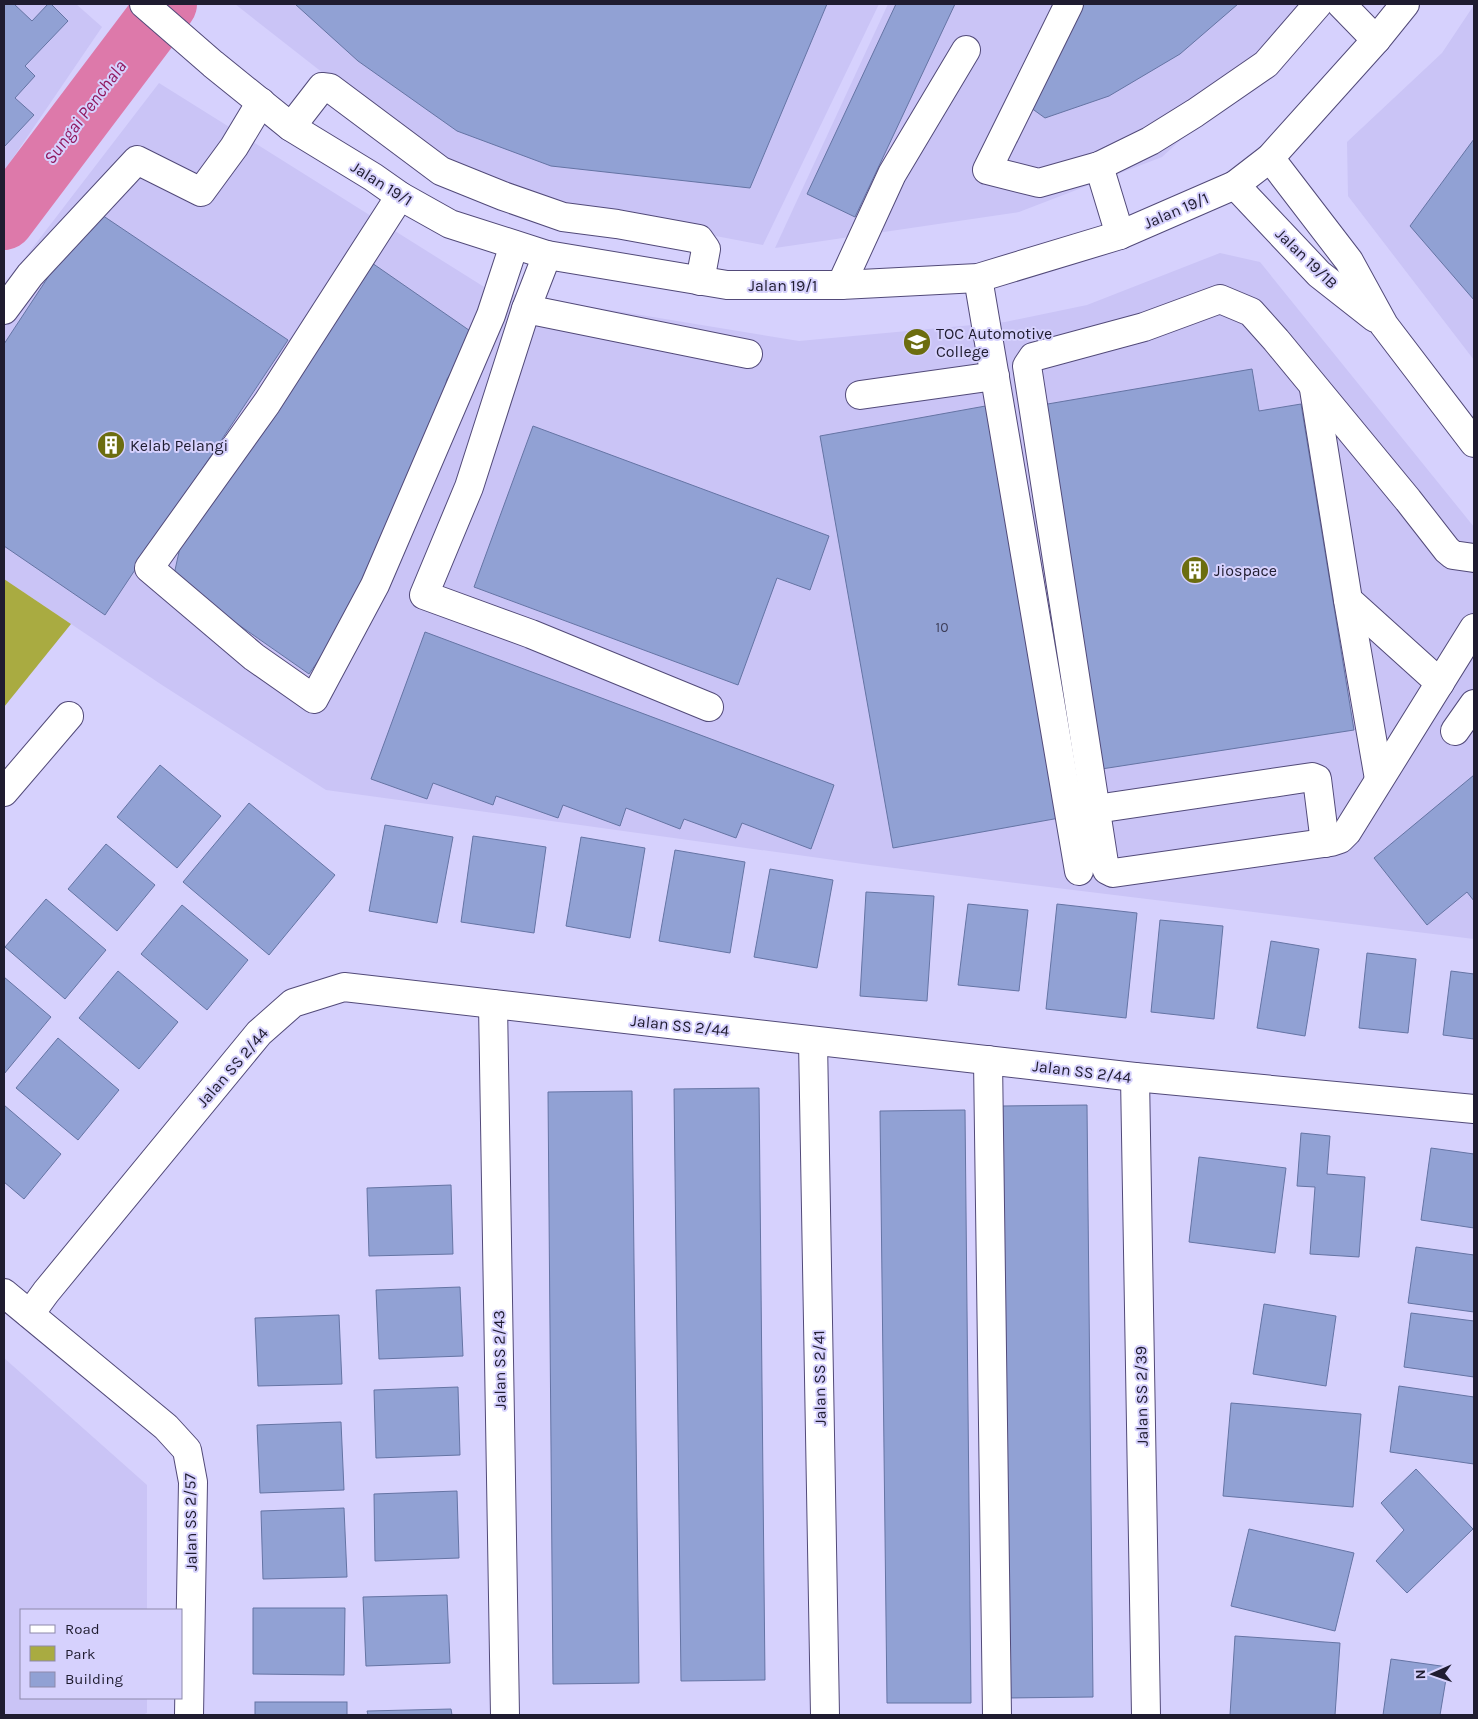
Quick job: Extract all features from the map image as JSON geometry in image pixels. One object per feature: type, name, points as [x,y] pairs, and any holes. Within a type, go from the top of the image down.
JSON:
[{"type":"street","name":"Jalan 19/1","points":[[144,4],[213,64],[291,127],[373,177],[400,196],[450,224],[547,255],[727,285],[841,285],[978,278],[1120,235],[1235,185],[1270,158],[1376,40],[1405,4]]},
{"type":"street","points":[[1069,4],[987,170],[1039,183],[1099,166],[1158,136],[1196,113],[1266,64],[1318,4]]},
{"type":"street","points":[[1341,4],[1376,40]]},
{"type":"street","points":[[841,285],[892,174],[966,50]]},
{"type":"street","points":[[291,127],[322,87],[330,88],[441,170],[503,196],[563,216],[699,239],[706,249],[700,281]]},
{"type":"street","points":[[4,310],[30,275],[137,160],[201,192],[234,147],[261,102]]},
{"type":"street","name":"Jalan 19/1B","points":[[1270,158],[1349,261],[1384,325],[1474,443]]},
{"type":"street","points":[[1099,166],[1120,235]]},
{"type":"street","name":"Jalan 19/1B","points":[[1235,185],[1319,274],[1384,325]]},
{"type":"street","points":[[400,196],[267,403],[149,568],[254,657],[314,699],[375,585],[491,315],[514,245]]},
{"type":"street","points":[[547,255],[526,309],[469,487],[424,595],[531,634],[709,706]]},
{"type":"street","points":[[978,278],[1078,871]]},
{"type":"street","points":[[1474,558],[1453,555],[1447,550],[1408,500],[1251,312],[1220,299],[1144,327],[1033,357],[1027,366],[1104,864],[1107,870],[1113,873],[1326,843],[1340,839],[1347,832],[1474,628]]},
{"type":"street","points":[[526,309],[748,354]]},
{"type":"street","points":[[860,395],[995,376]]},
{"type":"street","points":[[1314,387],[1379,779]]},
{"type":"street","points":[[1348,600],[1440,683]]},
{"type":"street","points":[[1455,731],[1474,704]]},
{"type":"street","points":[[4,792],[69,716]]},
{"type":"street","points":[[1096,808],[1312,777],[1317,779],[1326,843]]},
{"type":"street","name":"Jalan SS 2/44","points":[[30,1314],[258,1033],[293,1003],[344,987],[1135,1077],[1474,1108]]},
{"type":"street","name":"Jalan SS 2/43","points":[[493,1004],[505,1715]]},
{"type":"street","name":"Jalan SS 2/41","points":[[813,1040],[825,1715]]},
{"type":"street","points":[[988,1060],[997,1715]]},
{"type":"street","name":"Jalan SS 2/39","points":[[1135,1077],[1146,1715]]},
{"type":"street","name":"Jalan SS 2/57","points":[[4,1293],[166,1427],[187,1450],[193,1482],[189,1715]]},
{"type":"shaded area","points":[[4,4],[76,4],[102,27],[4,171]]},
{"type":"shaded area","points":[[235,4],[879,4],[763,245],[568,208],[438,163]]},
{"type":"shaded area","points":[[888,4],[1329,4],[1162,157],[1019,212],[775,248]]},
{"type":"shaded area","points":[[1474,5],[1474,360],[1348,196],[1347,142],[1442,53]]},
{"type":"shaded area","points":[[159,83],[489,290],[799,341],[1005,322],[1087,305],[1220,253],[1260,262],[1474,527],[1474,939],[870,865],[326,790],[162,685],[4,579],[4,285]]},
{"type":"shaded area","points":[[4,1358],[147,1485],[147,1609],[20,1609],[20,1699],[147,1699],[147,1713],[142,1715],[4,1715]]},
{"type":"green space","points":[[4,579],[71,624],[4,707]]},
{"type":"building","points":[[4,4],[14,4],[32,21],[48,4],[51,4],[68,21],[25,66],[35,76],[15,98],[34,115],[4,147]]},
{"type":"building","points":[[295,4],[827,4],[750,188],[551,166],[457,131],[358,61]]},
{"type":"building","points":[[896,4],[955,4],[855,217],[807,194]]},
{"type":"building","points":[[1077,4],[1238,4],[1180,54],[1109,96],[1045,118],[1027,105]]},
{"type":"building","points":[[1474,139],[1474,300],[1410,226]]},
{"type":"building","name":"Kelab Pelangi","points":[[93,209],[288,340],[105,615],[4,546],[4,344]]},
{"type":"building","points":[[372,263],[476,335],[447,379],[441,403],[352,612],[309,674],[173,579],[183,534]]},
{"type":"building","name":"Jiospace","points":[[1252,369],[1259,411],[1301,404],[1354,730],[1095,770],[1036,406]]},
{"type":"building","points":[[991,405],[1065,817],[893,848],[820,436]]},
{"type":"building","points":[[533,426],[829,536],[810,590],[777,578],[738,685],[474,587]]},
{"type":"building","points":[[425,632],[834,785],[811,849],[742,823],[736,838],[684,819],[680,829],[626,808],[620,826],[563,805],[558,818],[496,796],[493,805],[433,783],[427,799],[371,779]]},
{"type":"building","points":[[160,765],[221,816],[177,868],[117,817]]},
{"type":"building","points":[[1474,775],[1474,901],[1467,892],[1427,925],[1374,858]]},
{"type":"building","points":[[249,803],[335,875],[269,955],[183,882]]},
{"type":"building","points":[[385,825],[453,837],[437,923],[369,911]]},
{"type":"building","points":[[473,836],[546,847],[534,933],[461,922]]},
{"type":"building","points":[[581,837],[645,848],[630,938],[566,926]]},
{"type":"building","points":[[106,844],[155,885],[117,931],[68,889]]},
{"type":"building","points":[[675,850],[745,862],[730,953],[659,941]]},
{"type":"building","points":[[770,869],[833,880],[817,968],[754,957]]},
{"type":"building","points":[[866,892],[934,896],[927,1001],[860,996]]},
{"type":"building","points":[[46,899],[106,950],[65,999],[5,947]]},
{"type":"building","points":[[968,904],[1028,910],[1019,991],[958,985]]},
{"type":"building","points":[[1057,904],[1137,913],[1126,1018],[1046,1009]]},
{"type":"building","points":[[182,905],[248,960],[207,1010],[141,954]]},
{"type":"building","points":[[1160,920],[1223,926],[1214,1019],[1151,1012]]},
{"type":"building","points":[[1271,941],[1319,949],[1305,1036],[1257,1028]]},
{"type":"building","points":[[1367,953],[1416,959],[1408,1033],[1359,1028]]},
{"type":"building","points":[[118,971],[178,1022],[139,1069],[79,1018]]},
{"type":"building","points":[[1451,971],[1474,974],[1474,1039],[1443,1035]]},
{"type":"building","points":[[4,977],[51,1017],[4,1074]]},
{"type":"building","points":[[58,1038],[119,1090],[78,1140],[16,1088]]},
{"type":"building","points":[[759,1088],[765,1680],[681,1681],[674,1089]]},
{"type":"building","points":[[632,1091],[639,1683],[553,1684],[548,1092]]},
{"type":"building","points":[[4,1105],[61,1154],[24,1199],[4,1182]]},
{"type":"building","points":[[1087,1105],[1093,1697],[1008,1698],[1002,1106]]},
{"type":"building","points":[[965,1110],[971,1703],[887,1703],[880,1111]]},
{"type":"building","points":[[1301,1133],[1330,1136],[1327,1174],[1365,1177],[1359,1257],[1310,1254],[1315,1187],[1297,1186]]},
{"type":"building","points":[[1431,1148],[1474,1154],[1474,1228],[1421,1220]]},
{"type":"building","points":[[1199,1157],[1286,1168],[1275,1253],[1189,1242]]},
{"type":"building","points":[[451,1185],[453,1254],[369,1256],[367,1188]]},
{"type":"building","points":[[1416,1247],[1474,1255],[1474,1312],[1408,1303]]},
{"type":"building","points":[[460,1287],[463,1356],[379,1359],[376,1290]]},
{"type":"building","points":[[1264,1304],[1336,1316],[1326,1386],[1253,1374]]},
{"type":"building","points":[[1411,1313],[1474,1321],[1474,1377],[1404,1367]]},
{"type":"building","points":[[339,1315],[342,1384],[258,1386],[255,1318]]},
{"type":"building","points":[[1399,1386],[1474,1397],[1474,1464],[1390,1452]]},
{"type":"building","points":[[458,1387],[460,1455],[376,1458],[374,1390]]},
{"type":"building","points":[[1231,1403],[1361,1414],[1353,1507],[1223,1496]]},
{"type":"building","points":[[341,1422],[344,1490],[260,1493],[257,1425]]},
{"type":"building","points":[[1416,1469],[1473,1529],[1407,1593],[1376,1561],[1404,1530],[1381,1503]]},
{"type":"building","points":[[457,1491],[459,1558],[375,1561],[374,1494]]},
{"type":"building","points":[[344,1508],[347,1577],[263,1579],[261,1511]]},
{"type":"building","points":[[1249,1529],[1354,1553],[1335,1631],[1231,1606]]},
{"type":"building","points":[[447,1595],[450,1663],[366,1666],[363,1597]]},
{"type":"building","points":[[253,1608],[345,1608],[344,1675],[253,1674]]},
{"type":"building","points":[[1235,1636],[1340,1643],[1335,1715],[1230,1715]]},
{"type":"building","points":[[1391,1659],[1448,1667],[1440,1715],[1383,1715]]},
{"type":"building","points":[[255,1702],[347,1702],[347,1715],[255,1715]]},
{"type":"building","points":[[451,1709],[452,1715],[368,1715],[367,1711]]},
{"type":"waterway","name":"Sungai Penchala","points":[[4,220],[167,4]]},
{"type":"place","name":"TOC Automotive College","points":[[917,342]]},
{"type":"place","name":"Kelab Pelangi","points":[[111,445]]},
{"type":"place","name":"Jiospace","points":[[1195,570]]}]
